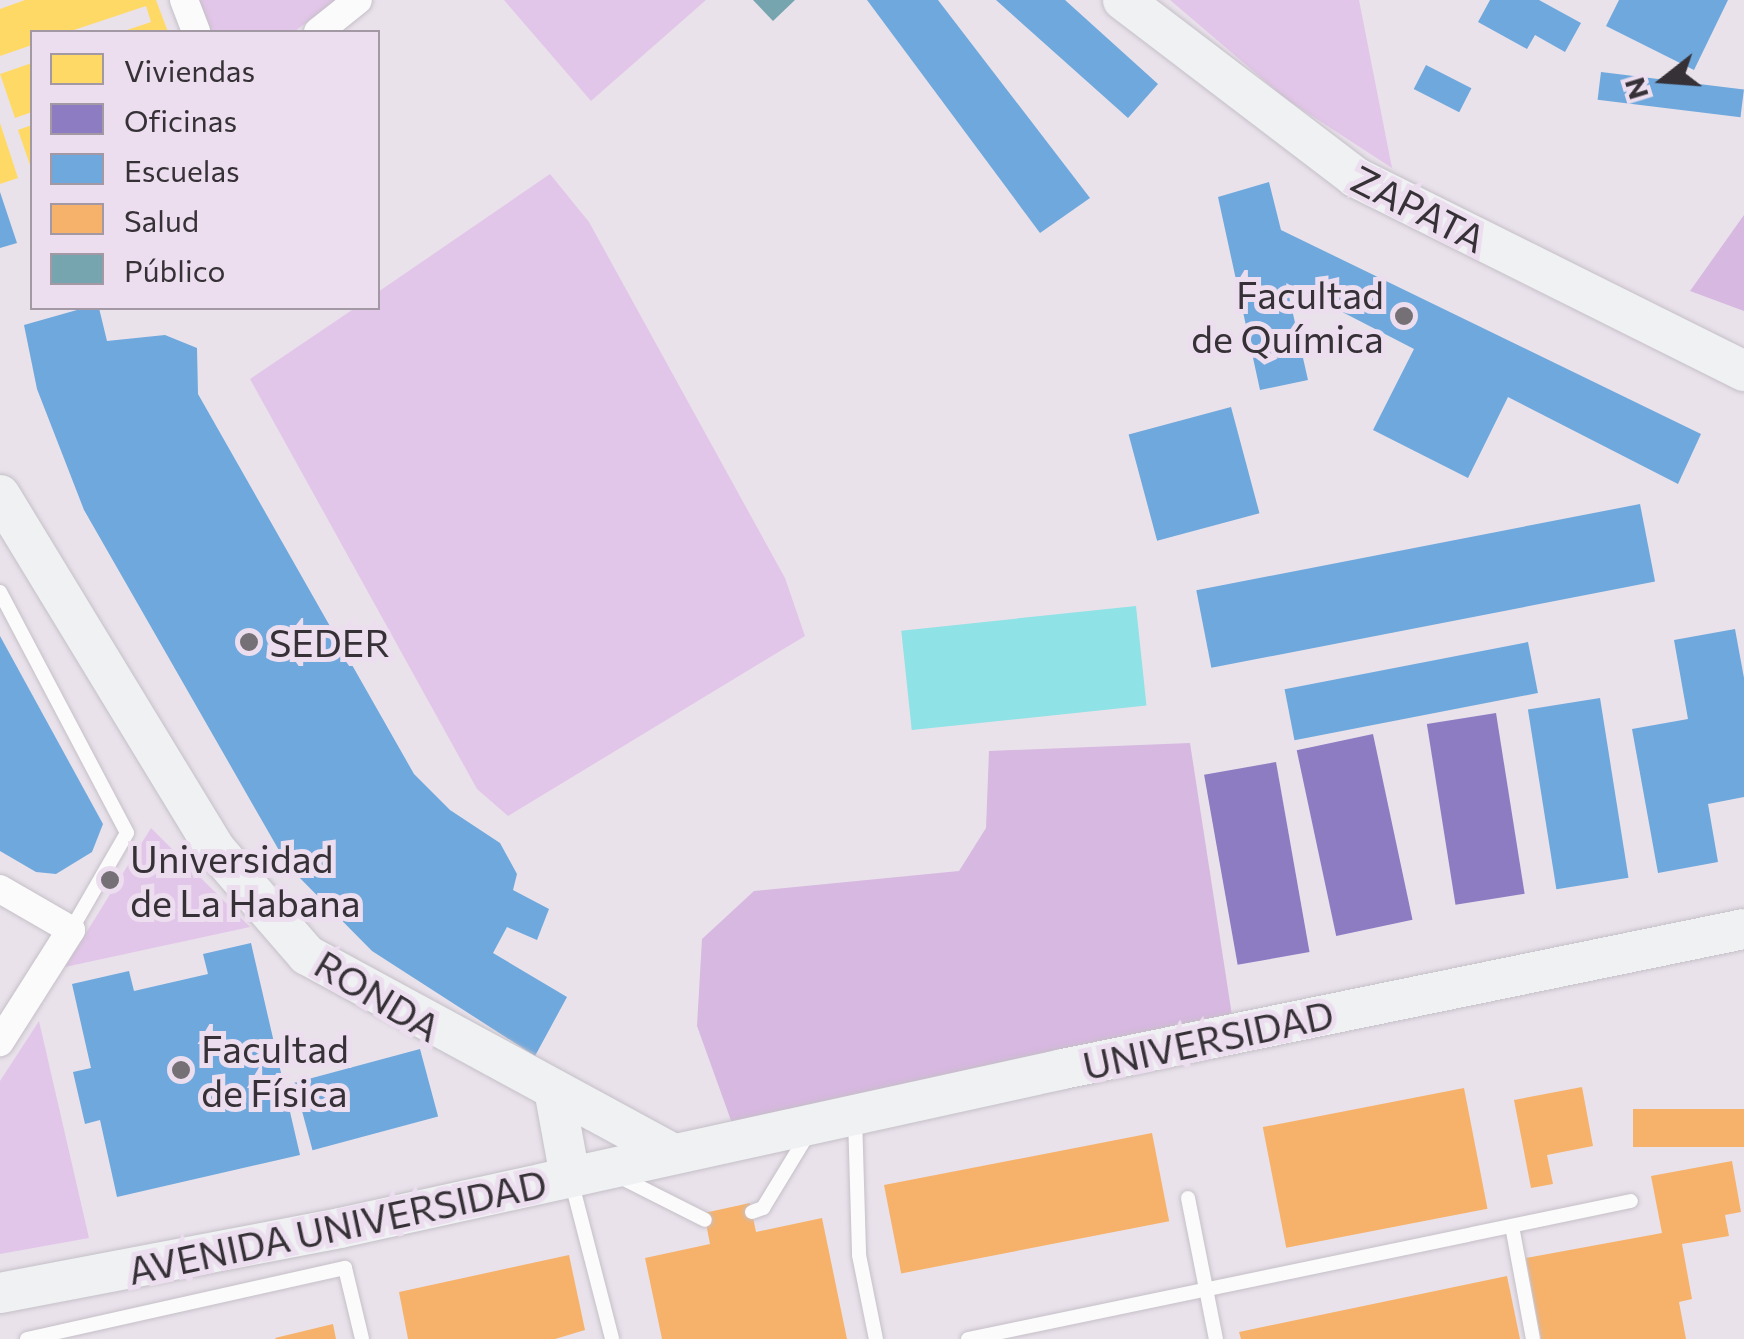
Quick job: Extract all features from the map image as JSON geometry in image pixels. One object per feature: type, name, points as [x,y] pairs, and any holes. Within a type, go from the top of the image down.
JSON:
[{"type":"main road","name":"ZAPATA","points":[[1123,0],[1355,177],[1744,370]]},
{"type":"main road","name":"RONDA","points":[[0,495],[216,850],[307,956],[559,1114],[674,1154]]},
{"type":"main road","name":"UNIVERSIDAD","points":[[674,1154],[1744,929]]},
{"type":"main road","points":[[559,1114],[585,1174]]},
{"type":"main road","points":[[524,1188],[550,1170],[559,1114]]},
{"type":"main road","name":"AVENIDA UNIVERSIDAD","points":[[0,1293],[524,1188],[674,1154]]},
{"type":"street","points":[[184,0],[195,30]]},
{"type":"street","points":[[320,30],[358,0]]},
{"type":"street","points":[[0,888],[72,930],[0,1042]]},
{"type":"lane","points":[[0,592],[127,832],[72,930]]},
{"type":"lane","points":[[752,1212],[763,1208],[791,1154],[837,1118],[876,1339]]},
{"type":"lane","points":[[585,1174],[705,1220]]},
{"type":"lane","points":[[585,1174],[612,1339]]},
{"type":"lane","points":[[1188,1198],[1216,1339]]},
{"type":"lane","points":[[968,1339],[1631,1202]]},
{"type":"lane","points":[[1512,1226],[1533,1339]]},
{"type":"lane","points":[[27,1339],[345,1268],[362,1339]]},
{"type":"shaded area","points":[[198,0],[336,0],[297,30],[208,30]]},
{"type":"shaded area","points":[[504,0],[706,0],[591,101]]},
{"type":"shaded area","points":[[1170,0],[1359,0],[1392,168],[1286,99]]},
{"type":"shaded area","points":[[550,174],[589,222],[785,578],[805,636],[508,816],[477,789],[250,379],[352,310],[380,310],[380,291]]},
{"type":"shaded area","points":[[1744,215],[1744,311],[1690,291]]},
{"type":"shaded area","points":[[1190,743],[1235,1035],[738,1140],[697,1026],[702,939],[754,891],[959,871],[986,828],[989,751]]},
{"type":"shaded area","points":[[151,828],[250,927],[65,967]]},
{"type":"shaded area","points":[[39,1021],[89,1238],[0,1254],[0,1081]]},
{"type":"water","points":[[1136,606],[1146,705],[912,730],[901,631]]},
{"type":"building: Viviendas","points":[[25,0],[156,0],[167,30],[127,30],[151,22],[146,6],[74,30],[30,30],[30,46],[0,56],[0,9]]},
{"type":"building: Viviendas","points":[[30,64],[30,113],[15,118],[0,74]]},
{"type":"building: Viviendas","points":[[0,123],[18,178],[0,184]]},
{"type":"building: Viviendas","points":[[30,126],[30,165],[18,130]]},
{"type":"building: Oficinas","points":[[1496,713],[1525,894],[1455,905],[1427,724]]},
{"type":"building: Oficinas","points":[[1373,734],[1413,920],[1336,936],[1297,750]]},
{"type":"building: Oficinas","points":[[1276,762],[1310,952],[1238,965],[1204,775]]},
{"type":"building: Escuelas","points":[[867,0],[938,0],[1090,198],[1040,233]]},
{"type":"building: Escuelas","points":[[996,0],[1065,0],[1158,84],[1128,118]]},
{"type":"building: Escuelas","points":[[1490,0],[1539,0],[1581,23],[1565,52],[1535,35],[1527,49],[1478,22]]},
{"type":"building: Escuelas","points":[[1619,0],[1728,0],[1694,70],[1606,26]]},
{"type":"building: Escuelas","points":[[1426,65],[1471,88],[1459,112],[1414,89]]},
{"type":"building: Escuelas","points":[[1601,72],[1744,90],[1741,117],[1598,100]]},
{"type":"building: Escuelas","name":"Facultad de Química","points":[[1269,182],[1281,230],[1701,434],[1678,484],[1508,397],[1468,478],[1373,430],[1414,349],[1286,283],[1308,380],[1260,390],[1218,197]]},
{"type":"building: Escuelas","points":[[0,192],[17,243],[0,248]]},
{"type":"building: Escuelas","name":"SEDER","points":[[77,310],[99,310],[107,341],[165,335],[197,348],[198,394],[414,774],[450,810],[500,843],[517,874],[513,890],[549,909],[537,940],[507,927],[493,953],[567,997],[535,1056],[372,951],[288,866],[84,510],[37,389],[24,325]]},
{"type":"building: Escuelas","points":[[1231,407],[1259,513],[1157,541],[1129,434]]},
{"type":"building: Escuelas","points":[[1640,504],[1655,582],[1211,668],[1196,590]]},
{"type":"building: Escuelas","points":[[1735,629],[1744,678],[1744,797],[1708,804],[1718,862],[1658,873],[1632,729],[1688,719],[1674,640]]},
{"type":"building: Escuelas","points":[[0,636],[103,824],[92,852],[56,874],[36,872],[0,851]]},
{"type":"building: Escuelas","points":[[1528,642],[1538,693],[1294,740],[1285,689]]},
{"type":"building: Escuelas","points":[[1600,698],[1628,878],[1556,889],[1528,709]]},
{"type":"building: Escuelas","name":"Facultad de Física","points":[[251,943],[300,1155],[117,1197],[100,1120],[85,1124],[73,1072],[91,1068],[72,984],[129,971],[134,991],[208,974],[203,954]]},
{"type":"building: Escuelas","points":[[420,1049],[438,1117],[313,1150],[294,1083]]},
{"type":"building: Salud","points":[[1582,1087],[1593,1146],[1547,1155],[1553,1184],[1531,1188],[1514,1100]]},
{"type":"building: Salud","points":[[1464,1088],[1487,1209],[1286,1248],[1263,1127]]},
{"type":"building: Salud","points":[[1633,1109],[1744,1109],[1744,1147],[1633,1147]]},
{"type":"building: Salud","points":[[1152,1133],[1169,1221],[901,1273],[884,1185]]},
{"type":"building: Salud","points":[[1732,1161],[1741,1212],[1725,1215],[1729,1236],[1682,1244],[1692,1299],[1679,1302],[1686,1339],[1541,1339],[1526,1258],[1662,1233],[1651,1176]]},
{"type":"building: Salud","points":[[750,1203],[756,1232],[822,1218],[847,1339],[662,1339],[645,1258],[710,1244],[704,1213]]},
{"type":"building: Salud","points":[[569,1255],[585,1330],[555,1339],[408,1339],[399,1292]]},
{"type":"building: Salud","points":[[1507,1276],[1520,1339],[1241,1339],[1239,1332]]},
{"type":"building: Salud","points":[[333,1324],[336,1339],[275,1338]]},
{"type":"building: Público","points":[[753,0],[795,0],[773,21]]},
{"type":"place","name":"Facultad de Química","points":[[1404,316]]},
{"type":"place","name":"SEDER","points":[[249,642]]},
{"type":"place","name":"Universidad de La Habana","points":[[110,880]]},
{"type":"place","name":"Facultad de Física","points":[[181,1070]]}]
